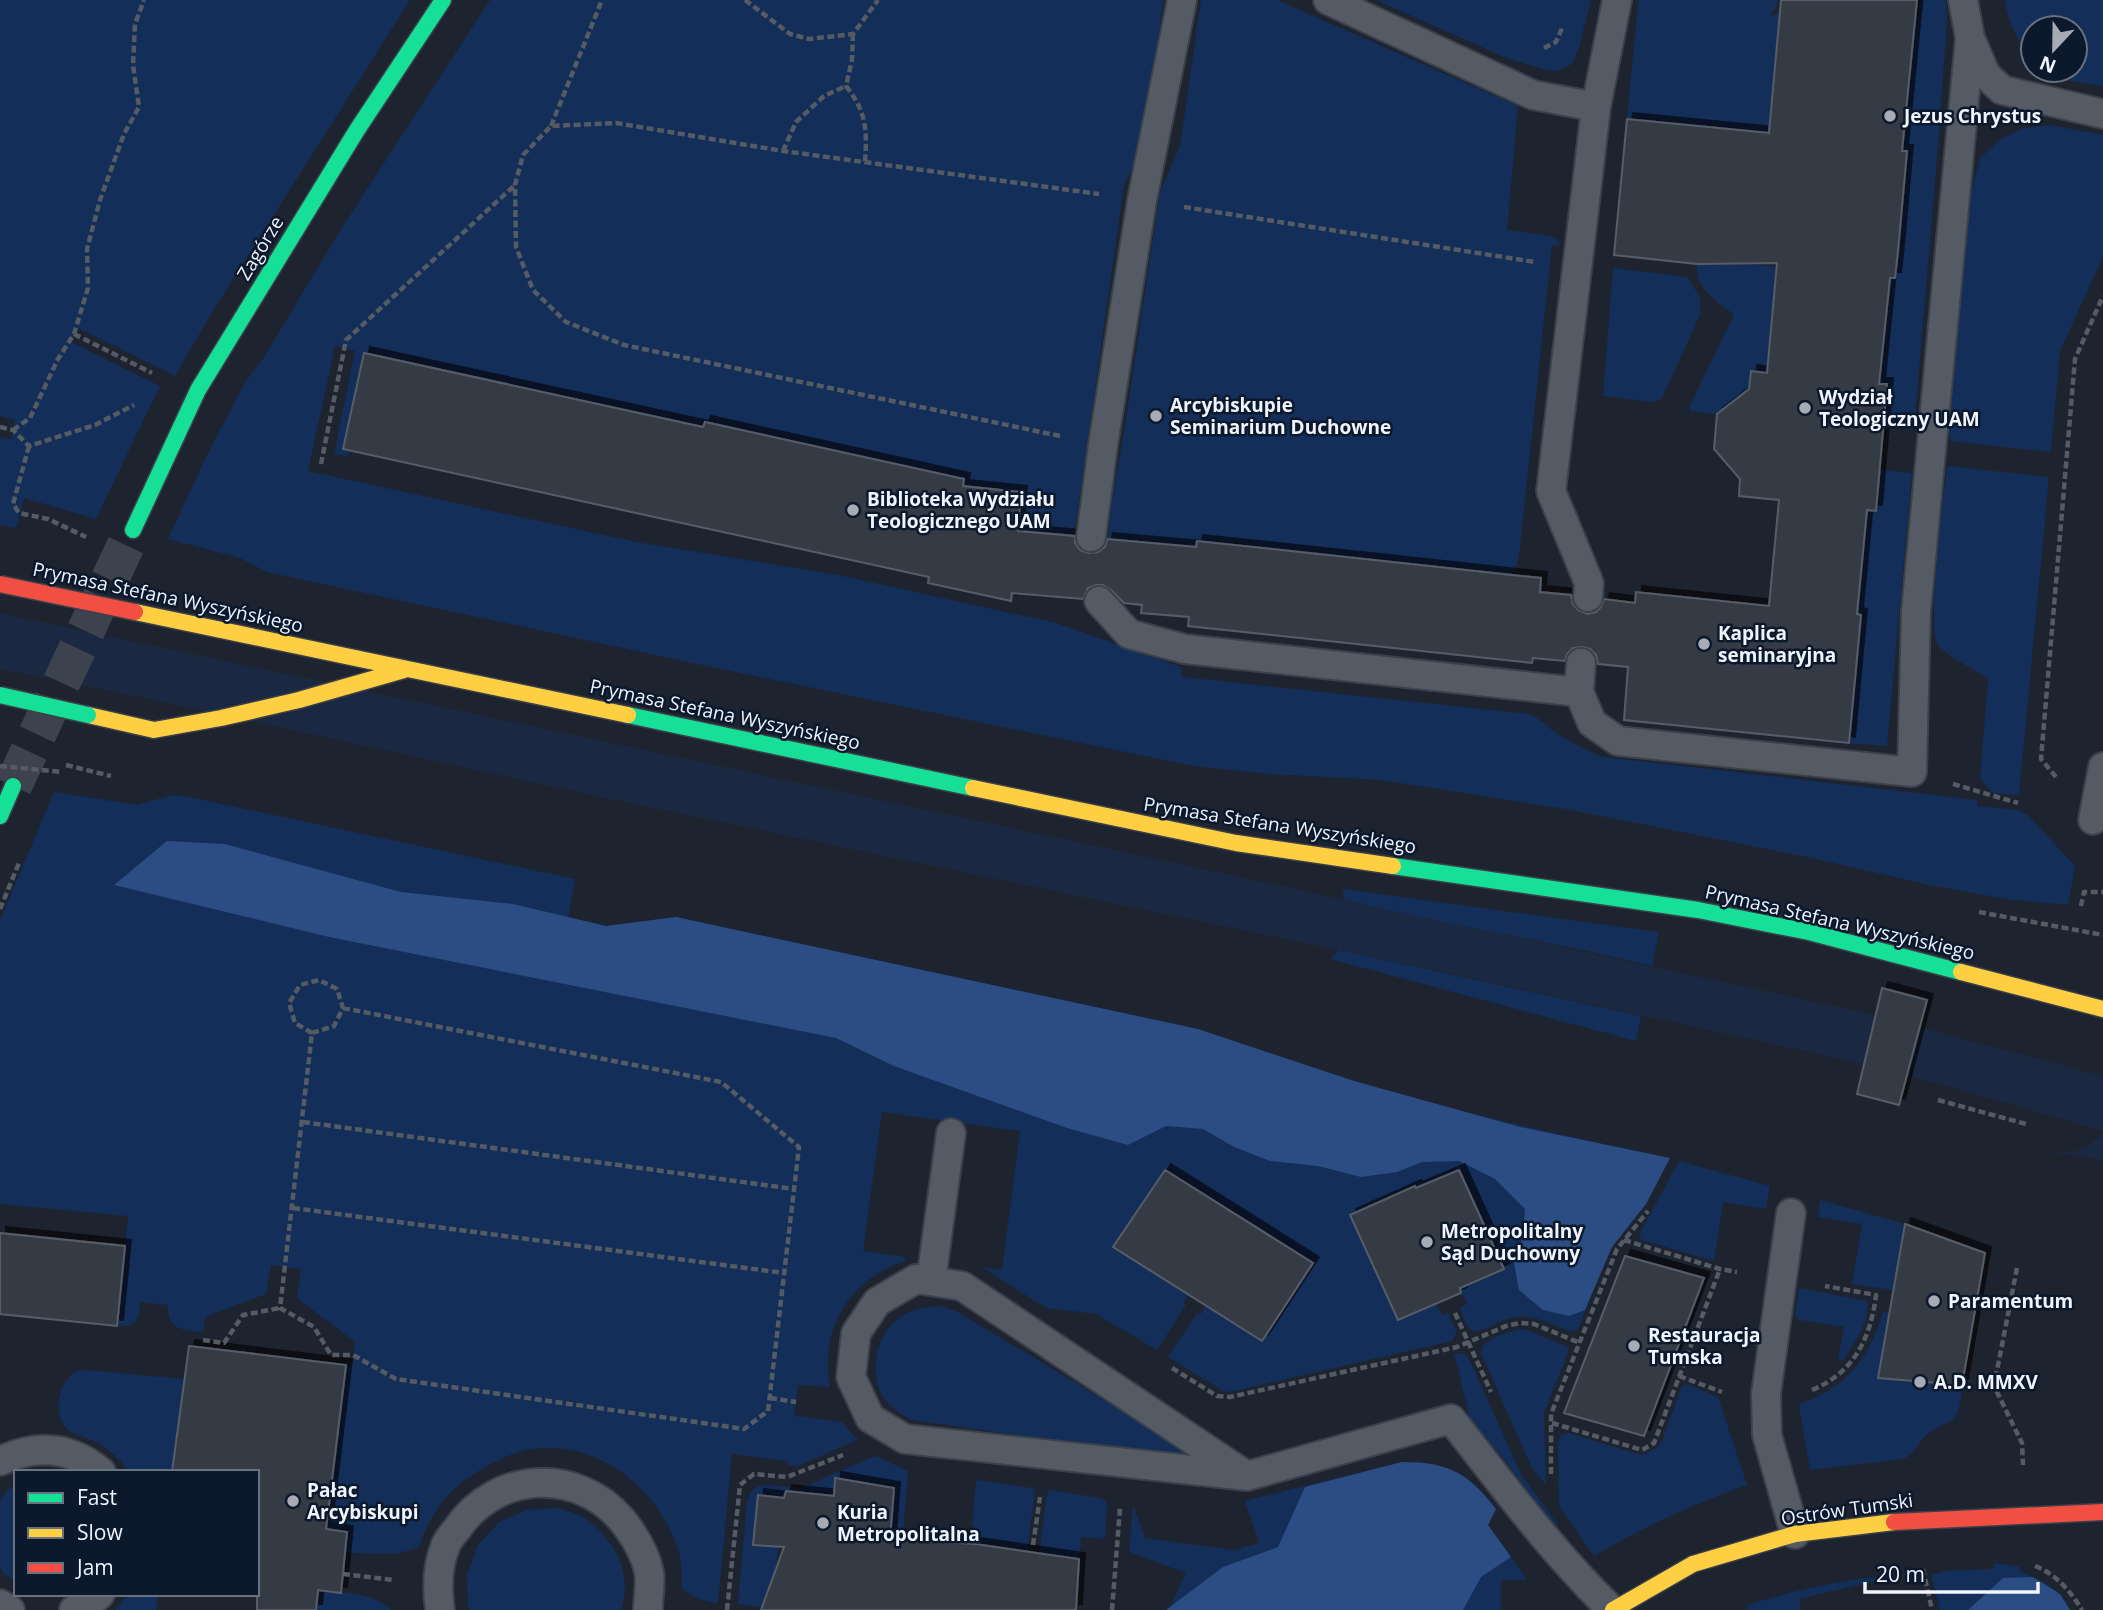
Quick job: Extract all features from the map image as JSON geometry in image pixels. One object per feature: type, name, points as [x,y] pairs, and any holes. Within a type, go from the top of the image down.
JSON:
[{"type":"street","name":"Zagórze","points":[[133,530],[198,390],[357,130],[443,0]]},
{"type":"street","name":"Prymasa Stefana Wyszyńskiego","points":[[0,584],[1236,843],[1685,908],[1809,932],[2103,1009]]},
{"type":"street","name":"Prymasa Stefana Wyszyńskiego","points":[[0,695],[154,730],[286,703],[410,669]]},
{"type":"street","points":[[0,816],[13,786]]},
{"type":"street","name":"Ostrów Tumski","points":[[1612,1610],[1693,1564],[1795,1534],[1911,1520],[2103,1512]]},
{"type":"lane","points":[[1091,537],[1142,200],[1182,0]]},
{"type":"lane","points":[[1328,0],[1533,95],[1596,107]]},
{"type":"lane","points":[[1588,597],[1589,583],[1551,491],[1596,107],[1616,0]]},
{"type":"lane","points":[[1963,0],[1970,38],[1986,75],[2002,90],[2103,114]]},
{"type":"lane","points":[[1581,663],[1578,692],[1592,723],[1618,741],[1912,772],[1916,611],[1970,38]]},
{"type":"lane","points":[[1099,601],[1129,634],[1185,649],[1578,692]]},
{"type":"lane","points":[[2093,820],[2103,767]]},
{"type":"lane","points":[[931,1281],[951,1133]]},
{"type":"lane","points":[[1791,1213],[1766,1394],[1767,1435],[1795,1534]]},
{"type":"lane","points":[[1247,1476],[962,1286],[916,1279],[877,1302],[856,1333],[851,1377],[870,1418],[905,1438],[1247,1476],[1451,1419],[1543,1535],[1612,1610]]},
{"type":"lane","points":[[0,1461],[26,1451],[52,1450],[78,1456],[98,1470]]},
{"type":"lane","points":[[438,1598],[445,1546],[467,1514],[499,1491],[537,1482],[576,1487],[610,1506],[635,1536],[649,1573],[648,1610]]},
{"type":"lane","points":[[74,1610],[97,1596]]},
{"type":"lane","points":[[0,1604],[10,1610]]},
{"type":"path","points":[[13,430],[30,418],[58,359],[74,334],[89,288],[87,249],[100,200],[124,135],[139,107],[133,65],[135,24],[144,0]]},
{"type":"path","points":[[601,0],[551,126],[523,155],[515,184],[516,247],[533,290],[566,322],[624,345],[1103,445]]},
{"type":"path","points":[[745,0],[790,34],[809,39],[853,34]]},
{"type":"path","points":[[846,86],[852,60],[853,34],[878,0]]},
{"type":"path","points":[[1533,43],[1545,49],[1556,42],[1564,20]]},
{"type":"path","points":[[783,151],[796,121],[824,96],[846,86]]},
{"type":"path","points":[[846,86],[859,102],[867,131],[865,163]]},
{"type":"path","points":[[551,126],[617,123],[783,151],[1142,200],[1536,262]]},
{"type":"path","points":[[321,464],[346,340],[515,184]]},
{"type":"path","points":[[2093,820],[2040,759],[2075,359],[2103,296]]},
{"type":"path","points":[[74,334],[135,365]]},
{"type":"path","points":[[29,446],[94,425],[129,409],[166,380],[198,390]]},
{"type":"path","points":[[0,427],[13,430],[29,446]]},
{"type":"path","points":[[29,446],[13,504],[19,513],[48,519]]},
{"type":"path","points":[[66,765],[111,776]]},
{"type":"path","points":[[0,766],[62,772]]},
{"type":"path","points":[[1912,772],[2018,803]]},
{"type":"path","points":[[2081,906],[2084,892],[2103,892]]},
{"type":"path","points":[[1979,912],[2103,935]]},
{"type":"path","points":[[319,980],[337,989],[343,1008],[334,1026],[312,1033],[295,1023],[289,1003],[300,985],[319,980]]},
{"type":"path","points":[[202,1340],[224,1343],[243,1315],[281,1308],[314,1327],[331,1355],[354,1355],[396,1379],[744,1429],[768,1411],[799,1147],[721,1082],[343,1008]]},
{"type":"path","points":[[281,1308],[312,1033]]},
{"type":"path","points":[[1938,1100],[2026,1124]]},
{"type":"path","points":[[303,1122],[794,1189]]},
{"type":"path","points":[[292,1208],[784,1273]]},
{"type":"path","points":[[1551,1479],[1551,1414],[1617,1249],[1648,1211]]},
{"type":"path","points":[[2017,1268],[1994,1386],[2022,1443],[2025,1515]]},
{"type":"path","points":[[1552,1423],[1642,1450],[1654,1443],[1720,1269]]},
{"type":"path","points":[[1161,1361],[1217,1396],[1230,1397],[1457,1347],[1506,1326],[1520,1323],[1534,1324],[1580,1343]]},
{"type":"path","points":[[770,1398],[796,1402]]},
{"type":"path","points":[[727,1610],[740,1485],[754,1474],[787,1477],[846,1453]]},
{"type":"path","points":[[1033,1545],[1040,1495]]},
{"type":"path","points":[[2028,1563],[2044,1570],[2071,1592],[2082,1610]]},
{"type":"path","points":[[343,1574],[438,1598]]},
{"type":"path","points":[[1924,1576],[1932,1610]]},
{"type":"shaded area","points":[[0,0],[410,0],[211,314],[175,376],[78,328],[71,342],[160,386],[96,519],[24,498],[16,528],[0,525],[0,437],[11,439],[15,420],[0,416]]},
{"type":"shaded area","points":[[490,0],[1163,0],[1146,139],[1124,186],[1074,536],[1018,531],[1021,492],[963,486],[963,479],[705,422],[703,427],[365,353],[344,449],[350,451],[348,456],[334,454],[355,351],[335,346],[308,471],[636,542],[838,575],[1056,623],[1181,667],[1182,677],[1529,714],[1570,742],[1603,757],[1977,800],[1977,806],[2017,810],[2027,814],[2075,866],[2068,905],[2006,899],[1930,885],[1807,857],[1566,809],[1381,780],[1271,774],[1194,766],[267,572],[240,558],[168,539],[244,384],[264,357],[343,226]]},
{"type":"shaded area","points":[[1201,0],[1277,0],[1518,106],[1507,230],[1551,236],[1558,240],[1560,246],[1552,245],[1519,556],[1513,575],[1197,541],[1195,553],[1183,546],[1108,539],[1160,192],[1180,146]]},
{"type":"shaded area","points":[[1376,0],[1591,0],[1572,64],[1557,71],[1504,57]]},
{"type":"shaded area","points":[[1639,0],[1777,0],[1777,7],[1770,13],[1773,16],[1779,12],[1792,12],[1776,51],[1789,139],[1627,119]]},
{"type":"shaded area","points":[[1921,0],[1946,0],[1947,21],[1914,429],[1883,426],[1885,402],[1889,402],[1889,384],[1879,385],[1890,278],[1895,278],[1905,179],[1820,142],[1914,28],[1909,21],[1910,15],[1919,16]]},
{"type":"shaded area","points":[[2005,0],[2103,0],[2103,86],[2089,84],[2089,14],[2019,14],[2019,41],[2008,17]]},
{"type":"shaded area","points":[[2050,125],[2103,135],[2103,257],[2060,351],[2051,452],[1951,441],[1948,432],[1968,206],[1980,158],[2001,139],[2023,128]]},
{"type":"shaded area","points":[[1702,260],[1776,267],[1767,373],[1751,372],[1748,397],[1739,397],[1717,414],[1690,411],[1689,408],[1734,314],[1703,287],[1697,273],[1697,264]]},
{"type":"shaded area","points":[[1613,268],[1687,277],[1700,297],[1700,315],[1662,398],[1655,402],[1603,396]]},
{"type":"shaded area","points":[[1947,466],[2049,477],[2019,795],[1993,793],[1980,779],[1988,678],[1941,649],[1935,633],[1935,588]]},
{"type":"shaded area","points":[[1879,470],[1912,473],[1887,746],[1849,743],[1861,616],[1857,614],[1867,509],[1878,510]]},
{"type":"shaded area","points":[[0,613],[1866,1013],[2103,1076],[2103,1131],[1855,1062],[1440,971],[0,669]]},
{"type":"shaded area","points":[[54,792],[137,805],[172,795],[189,797],[575,879],[568,919],[606,926],[676,917],[1198,1029],[1294,1083],[1311,1067],[1489,1118],[1670,1158],[1646,1204],[1607,1255],[1578,1329],[1569,1331],[1525,1317],[1506,1319],[1477,1331],[1469,1328],[1460,1308],[1467,1304],[1460,1288],[1504,1268],[1459,1170],[1416,1189],[1414,1186],[1350,1215],[1398,1320],[1437,1304],[1442,1315],[1448,1313],[1457,1332],[1452,1341],[1230,1392],[1223,1391],[1168,1357],[1197,1313],[1201,1314],[1206,1306],[1262,1341],[1313,1263],[1165,1170],[1113,1246],[1188,1295],[1183,1303],[1186,1305],[1157,1350],[1096,1314],[1046,1308],[982,1267],[1002,1270],[1020,1131],[882,1112],[863,1251],[905,1257],[905,1261],[868,1280],[842,1309],[829,1346],[830,1387],[798,1385],[794,1416],[842,1422],[857,1440],[798,1466],[788,1465],[788,1461],[732,1454],[718,1603],[698,1598],[682,1588],[681,1561],[677,1546],[668,1525],[641,1488],[605,1462],[584,1453],[562,1449],[539,1448],[507,1456],[468,1478],[440,1505],[418,1548],[396,1554],[345,1553],[347,1532],[326,1529],[346,1365],[352,1366],[355,1342],[297,1298],[301,1269],[271,1265],[266,1294],[205,1317],[203,1332],[183,1329],[173,1324],[168,1305],[141,1302],[136,1321],[117,1326],[128,1216],[0,1204],[0,920]]},
{"type":"shaded area","points":[[167,841],[225,844],[401,892],[513,904],[606,926],[676,917],[1198,1029],[1354,1081],[1520,1127],[1670,1158],[1646,1204],[1612,1247],[1585,1310],[1569,1316],[1543,1310],[1519,1290],[1514,1263],[1523,1236],[1525,1209],[1495,1179],[1459,1161],[1422,1162],[1397,1172],[1361,1177],[1318,1166],[1270,1161],[1234,1147],[1203,1129],[1166,1126],[1128,1145],[1067,1128],[894,1066],[836,1038],[329,937],[114,885]]},
{"type":"shaded area","points":[[1343,889],[1659,932],[1652,966],[1344,899]]},
{"type":"shaded area","points":[[1339,950],[1641,1016],[1636,1041],[1330,959]]},
{"type":"shaded area","points":[[2103,1134],[2103,1160],[2052,1152],[2073,1152],[2091,1144]]},
{"type":"shaded area","points":[[1679,1161],[1770,1186],[1766,1209],[1723,1202],[1714,1261],[1645,1241],[1639,1235]]},
{"type":"shaded area","points":[[1820,1200],[1905,1224],[1893,1290],[1852,1284],[1862,1224],[1818,1217]]},
{"type":"shaded area","points":[[1799,1288],[1867,1301],[1864,1325],[1842,1361],[1838,1360],[1844,1327],[1800,1320],[1795,1315]]},
{"type":"shaded area","points":[[939,1306],[956,1311],[1181,1446],[1184,1451],[1182,1456],[1176,1458],[911,1420],[891,1406],[882,1395],[876,1372],[878,1349],[897,1319],[915,1310]]},
{"type":"shaded area","points":[[1883,1312],[1890,1313],[1878,1378],[1962,1385],[1957,1413],[1949,1422],[1926,1435],[1912,1453],[1903,1459],[1810,1470],[1799,1406],[1831,1389],[1854,1369],[1871,1344]]},
{"type":"shaded area","points":[[1520,1329],[1568,1347],[1544,1413],[1546,1485],[1532,1468],[1481,1353],[1484,1344],[1497,1336]]},
{"type":"shaded area","points":[[1454,1354],[1466,1355],[1470,1361],[1521,1474],[1558,1525],[1555,1528],[1500,1454],[1471,1423]]},
{"type":"shaded area","points":[[85,1370],[184,1379],[173,1470],[127,1470],[107,1449],[66,1428],[60,1415],[59,1399],[64,1384],[75,1373]]},
{"type":"shaded area","points":[[1687,1384],[1718,1397],[1747,1485],[1669,1517],[1594,1556],[1559,1506],[1560,1436],[1568,1433],[1641,1455],[1648,1453],[1662,1441],[1682,1386]]},
{"type":"shaded area","points":[[875,1456],[908,1471],[899,1586],[884,1610],[895,1483],[885,1483],[883,1500],[836,1478],[834,1496],[786,1491],[754,1545],[778,1547],[774,1590],[762,1607],[738,1604],[747,1501],[750,1493],[765,1485],[801,1488]]},
{"type":"shaded area","points":[[1402,1462],[1433,1464],[1456,1472],[1476,1486],[1496,1509],[1488,1525],[1527,1580],[1501,1580],[1501,1610],[1166,1610],[1186,1573],[1129,1552],[1133,1505],[1145,1538],[1234,1550],[1259,1543],[1245,1501]]},
{"type":"shaded area","points":[[1402,1462],[1433,1464],[1456,1472],[1476,1486],[1496,1509],[1488,1525],[1511,1557],[1481,1577],[1463,1610],[1166,1610],[1223,1567],[1278,1547],[1305,1487]]},
{"type":"shaded area","points":[[976,1480],[1032,1488],[1035,1491],[1027,1552],[968,1610],[967,1593]]},
{"type":"shaded area","points":[[14,1486],[14,1580],[4,1574],[0,1567],[0,1499]]},
{"type":"shaded area","points":[[1050,1490],[1100,1498],[1107,1505],[1105,1539],[1081,1537],[1079,1559],[1039,1554],[1047,1494]]},
{"type":"shaded area","points":[[558,1508],[586,1519],[599,1529],[614,1549],[620,1561],[625,1585],[621,1610],[470,1610],[467,1575],[478,1545],[499,1522],[527,1510]]},
{"type":"shaded area","points":[[1994,1563],[2020,1567],[2019,1571],[2042,1581],[2056,1591],[2070,1610],[1940,1610],[1931,1575],[1946,1571],[1993,1569]]},
{"type":"shaded area","points":[[1901,1575],[1799,1599],[1801,1610],[1747,1610],[1748,1605],[1804,1589]]},
{"type":"shaded area","points":[[2033,1577],[2060,1594],[2070,1610],[1968,1610],[2003,1578]]},
{"type":"shaded area","points":[[318,1590],[366,1597],[391,1610],[316,1610]]},
{"type":"shaded area","points":[[127,1596],[158,1596],[156,1610],[115,1610]]},
{"type":"building","points":[[1781,0],[1917,0],[1902,151],[1907,151],[1898,251],[1895,278],[1890,278],[1879,384],[1887,384],[1876,511],[1867,510],[1857,614],[1861,615],[1849,743],[1624,720],[1628,667],[1598,664],[1596,655],[1583,647],[1573,648],[1565,661],[1533,658],[1532,663],[1188,626],[1189,617],[1141,613],[1142,605],[1124,603],[1103,585],[1088,588],[1083,599],[1012,593],[1011,601],[928,583],[929,577],[343,449],[364,353],[703,427],[705,422],[964,479],[963,486],[1021,492],[1018,531],[1075,536],[1075,543],[1080,550],[1088,553],[1098,552],[1105,547],[1107,539],[1196,547],[1197,541],[1541,578],[1540,592],[1571,595],[1578,610],[1587,614],[1596,612],[1604,599],[1635,603],[1636,592],[1769,606],[1779,500],[1739,496],[1740,479],[1714,449],[1717,414],[1749,389],[1751,371],[1767,373],[1777,263],[1697,264],[1614,255],[1627,119],[1769,133]]},
{"type":"building","points":[[1882,988],[1927,1000],[1899,1105],[1857,1094]]},
{"type":"building","points":[[1165,1170],[1313,1263],[1262,1341],[1113,1247]]},
{"type":"building","name":"Metropolitalny Sąd Duchowny","points":[[1459,1170],[1504,1269],[1460,1288],[1461,1293],[1398,1320],[1350,1215]]},
{"type":"building","name":"Paramentum","points":[[1905,1224],[1985,1253],[1962,1385],[1878,1378]]},
{"type":"building","points":[[0,1233],[125,1246],[117,1326],[0,1314]]},
{"type":"building","name":"Restauracja Tumska","points":[[1625,1256],[1704,1278],[1644,1436],[1564,1413]]},
{"type":"building","name":"Pałac Arcybiskupi","points":[[189,1346],[346,1365],[326,1529],[347,1532],[341,1593],[318,1590],[316,1610],[257,1610],[259,1470],[172,1470]]},
{"type":"building","points":[[835,1478],[894,1488],[890,1539],[975,1544],[1079,1559],[1076,1610],[761,1610],[784,1547],[753,1545],[758,1495],[784,1498],[786,1491],[834,1496]]},
{"type":"tunnel","points":[[13,786],[133,530]]},
{"type":"traffic: fast","points":[[133,530],[198,390],[357,130],[443,0]]},
{"type":"traffic: fast","points":[[0,695],[88,715]]},
{"type":"traffic: fast","points":[[628,715],[973,788]]},
{"type":"traffic: fast","points":[[0,816],[13,786]]},
{"type":"traffic: fast","points":[[1393,866],[1698,910],[1809,932],[1961,972]]},
{"type":"traffic: slow","points":[[135,612],[628,715]]},
{"type":"traffic: slow","points":[[88,715],[154,730],[299,700],[404,670]]},
{"type":"traffic: slow","points":[[973,788],[1236,843],[1393,866]]},
{"type":"traffic: slow","points":[[1961,972],[2103,1009]]},
{"type":"traffic: slow","points":[[1613,1610],[1693,1564],[1795,1534],[1894,1522]]},
{"type":"traffic: jam","points":[[0,584],[135,612]]},
{"type":"traffic: jam","points":[[1894,1522],[2103,1512]]},
{"type":"place","name":"Jezus Chrystus","points":[[1890,116]]},
{"type":"place","name":"Wydział Teologiczny UAM","points":[[1805,408]]},
{"type":"place","name":"Arcybiskupie Seminarium Duchowne","points":[[1156,416]]},
{"type":"place","name":"Biblioteka Wydziału Teologicznego UAM","points":[[853,510]]},
{"type":"place","name":"Kaplica seminaryjna","points":[[1704,644]]},
{"type":"place","name":"Metropolitalny Sąd Duchowny","points":[[1427,1242]]},
{"type":"place","name":"Paramentum","points":[[1934,1301]]},
{"type":"place","name":"Restauracja Tumska","points":[[1634,1346]]},
{"type":"place","name":"A.D. MMXV","points":[[1920,1382]]},
{"type":"place","name":"Pałac Arcybiskupi","points":[[293,1501]]},
{"type":"place","name":"Kuria Metropolitalna","points":[[823,1523]]}]
